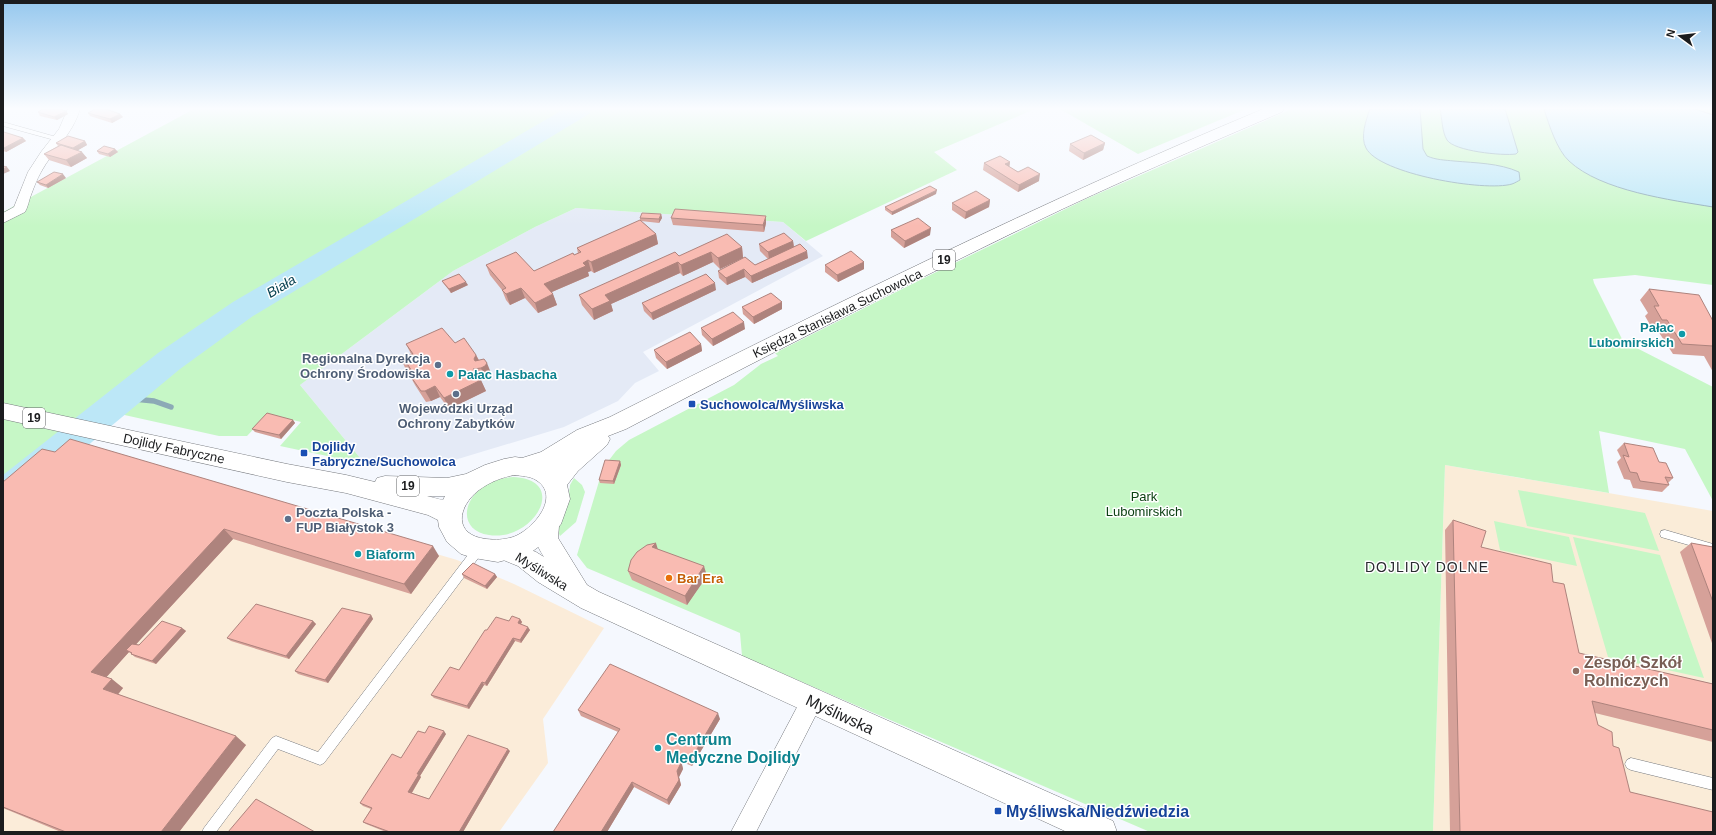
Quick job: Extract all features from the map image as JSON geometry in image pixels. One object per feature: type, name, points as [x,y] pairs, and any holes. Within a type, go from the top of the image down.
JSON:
[{"type":"main road","name":"Księdza Stanisława Suchowolca","points":[[526,466],[549,459],[585,436],[618,423],[1078,195],[1183,148]]},
{"type":"main road","name":"Dojlidy Fabryczne","points":[[3,411],[287,473],[346,484],[434,507],[451,515]]},
{"type":"main road","name":"Księdza Stanisława Suchowolca","points":[[555,484],[570,466],[618,423]]},
{"type":"main road","name":"19","points":[[470,483],[486,473],[496,469],[526,466]]},
{"type":"main road","points":[[470,483],[457,498],[451,515],[452,530],[459,540],[478,550],[505,550],[520,545],[547,526],[559,501],[555,484],[544,473],[526,466]]},
{"type":"main road","name":"Dojlidy Fabryczne","points":[[346,484],[447,487],[470,483]]},
{"type":"main road","name":"Myśliwska","points":[[547,526],[546,540],[578,593]]},
{"type":"main road","name":"Myśliwska","points":[[505,550],[527,559],[547,574],[578,593],[660,633],[1102,832]]},
{"type":"street","points":[[3,218],[20,209],[23,195],[41,161],[51,148]]},
{"type":"street","points":[[743,832],[812,701]]},
{"type":"lane","points":[[1665,534],[1713,548]]},
{"type":"lane","points":[[208,832],[276,742],[320,759],[478,550]]},
{"type":"lane","points":[[1631,764],[1713,784]]},
{"type":"shaded area","points":[[576,208],[783,222],[823,256],[643,352],[659,371],[635,383],[618,401],[564,427],[448,462],[365,464],[300,385],[453,271],[535,227]]},
{"type":"shaded area","points":[[70,446],[457,560],[514,584],[604,628],[543,719],[548,763],[499,832],[3,832],[3,501]]},
{"type":"shaded area","name":"Zespół Szkół Rolniczych","points":[[1445,465],[1713,511],[1713,832],[1433,832]]},
{"type":"green space","points":[[122,148],[943,148],[934,152],[957,170],[806,241],[783,222],[576,208],[535,227],[453,271],[300,385],[365,464],[280,446],[301,422],[268,414],[247,436],[219,436],[111,412],[3,501],[3,212]]},
{"type":"green space","points":[[1128,148],[1152,148],[1138,154]]},
{"type":"green space","name":"Park Lubomirskich","points":[[1203,148],[1713,148],[1713,285],[1635,275],[1593,279],[1623,341],[1713,387],[1713,501],[1685,449],[1599,431],[1609,493],[1445,465],[1433,832],[1150,832],[742,656],[740,633],[587,568],[577,555],[603,468],[616,451],[629,440],[734,385],[761,364],[778,356],[775,353],[1086,199]]},
{"type":"green space","points":[[513,477],[530,480],[540,488],[542,498],[539,509],[531,520],[520,529],[505,535],[489,535],[480,533],[474,529],[469,523],[467,517],[469,503],[473,496],[490,483],[499,479]]},
{"type":"green space","points":[[574,478],[582,485],[585,492],[576,522],[560,536],[557,529],[568,503],[570,485]]},
{"type":"green space","points":[[1518,490],[1645,513],[1659,551],[1527,526]]},
{"type":"green space","points":[[1494,521],[1569,537],[1577,566],[1500,550]]},
{"type":"green space","points":[[1573,537],[1660,555],[1704,678],[1608,657]]},
{"type":"water","points":[[1366,148],[1423,148],[1427,156],[1440,160],[1487,164],[1511,169],[1519,172],[1520,180],[1512,184],[1499,186],[1457,183],[1434,179],[1390,166],[1375,157]]},
{"type":"water","points":[[1462,148],[1517,148],[1518,152],[1516,154],[1509,154],[1468,150]]},
{"type":"water","points":[[1560,148],[1713,148],[1713,207],[1637,193],[1599,180],[1569,161]]},
{"type":"building","points":[[55,148],[70,148],[82,152],[66,160],[44,154]]},
{"type":"building","points":[[101,148],[115,149],[108,154],[97,151]]},
{"type":"building","points":[[1076,148],[1095,148],[1084,153]]},
{"type":"building","points":[[1000,156],[1010,162],[1005,164],[1018,172],[1028,167],[1040,174],[1019,185],[984,163]]},
{"type":"building","points":[[54,172],[63,174],[46,185],[37,182]]},
{"type":"building","points":[[930,186],[937,190],[892,212],[885,207]]},
{"type":"building","points":[[976,191],[990,200],[966,212],[952,203]]},
{"type":"building","points":[[675,209],[766,216],[763,225],[671,218]]},
{"type":"building","points":[[642,213],[661,214],[659,219],[640,218]]},
{"type":"building","points":[[918,218],[931,228],[905,241],[891,230]]},
{"type":"building","points":[[640,220],[656,234],[591,262],[588,260],[583,263],[586,266],[544,284],[553,294],[535,303],[521,288],[506,294],[502,290],[506,288],[486,265],[516,252],[534,271],[573,253],[574,255],[581,252],[577,248]]},
{"type":"building","points":[[784,233],[793,241],[768,252],[759,244]]},
{"type":"building","points":[[727,234],[742,247],[718,258],[711,252],[681,265],[678,262],[605,295],[610,301],[592,309],[579,295],[675,252],[679,256]]},
{"type":"building","points":[[800,244],[807,251],[751,276],[744,269],[726,278],[718,271],[745,257],[755,265]]},
{"type":"building","points":[[851,251],[864,262],[837,275],[825,265]]},
{"type":"building","points":[[459,274],[466,282],[449,289],[442,281]]},
{"type":"building","points":[[706,274],[715,283],[651,313],[642,303]]},
{"type":"building","points":[[1649,289],[1699,295],[1713,321],[1713,346],[1682,344],[1667,320],[1662,320],[1654,306],[1659,306]]},
{"type":"building","points":[[771,293],[782,302],[753,317],[742,307]]},
{"type":"building","points":[[733,312],[744,322],[712,339],[701,328]]},
{"type":"building","name":"Pałac Hasbacha","points":[[442,328],[455,343],[464,338],[476,355],[474,359],[475,361],[484,359],[487,363],[481,368],[473,369],[481,380],[444,398],[435,386],[425,391],[421,391],[409,374],[413,373],[408,365],[402,361],[404,357],[413,354],[406,344]]},
{"type":"building","points":[[690,332],[701,344],[666,362],[654,350]]},
{"type":"building","points":[[267,413],[293,420],[279,435],[252,429]]},
{"type":"building","points":[[70,439],[433,546],[404,584],[224,529],[91,672],[112,679],[103,689],[236,736],[161,832],[66,832],[3,807],[3,482],[42,449],[55,452]]},
{"type":"building","points":[[1624,443],[1653,448],[1659,462],[1666,463],[1673,478],[1665,477],[1669,485],[1640,481],[1637,473],[1630,472],[1623,455],[1629,457]]},
{"type":"building","points":[[605,460],[620,461],[613,481],[599,480]]},
{"type":"building","points":[[1453,520],[1486,531],[1481,547],[1551,564],[1553,582],[1564,584],[1579,653],[1713,684],[1713,730],[1592,701],[1598,725],[1612,732],[1613,746],[1619,748],[1630,792],[1713,812],[1713,832],[1460,832]]},
{"type":"building","name":"Bar Era","points":[[656,543],[652,547],[704,566],[685,596],[628,571],[631,560],[637,552],[647,545]]},
{"type":"building","points":[[1691,543],[1713,547],[1713,602]]},
{"type":"building","points":[[473,563],[495,574],[485,586],[462,574]]},
{"type":"building","points":[[256,604],[313,621],[286,656],[227,638]]},
{"type":"building","points":[[342,608],[371,615],[325,680],[295,671]]},
{"type":"building","points":[[512,616],[520,619],[518,623],[528,627],[520,640],[513,638],[485,683],[482,682],[467,706],[431,695],[450,667],[459,670],[485,630],[487,630],[496,617],[509,621]]},
{"type":"building","points":[[162,621],[182,628],[152,661],[131,654],[132,653],[126,650],[132,644],[139,645]]},
{"type":"building","name":"Centrum Medyczne Dojlidy","points":[[610,664],[718,713],[690,761],[680,757],[679,760],[681,763],[677,771],[679,780],[667,800],[632,782],[601,832],[553,832],[620,729],[578,710]]},
{"type":"building","points":[[429,726],[444,731],[417,774],[419,774],[408,792],[429,799],[468,735],[508,749],[459,832],[390,832],[363,822],[372,808],[360,803],[392,754],[401,758],[418,731],[425,733]]},
{"type":"building","points":[[256,799],[315,832],[228,832]]},
{"type":"waterway","name":"Biała","points":[[3,495],[169,361],[243,309],[515,148]]},
{"type":"waterway","points":[[124,398],[154,401],[171,407]]},
{"type":"place","name":"Pałac Lubomirskich","points":[[1682,334]]},
{"type":"place","name":"Regionalna Dyrekcja Ochrony Środowiska","points":[[438,365]]},
{"type":"place","name":"Pałac Hasbacha","points":[[450,374]]},
{"type":"place","name":"Wojewódzki Urząd Ochrony Zabytków","points":[[456,394]]},
{"type":"place","name":"Suchowolca/Myśliwska","points":[[692,404]]},
{"type":"place","name":"Dojlidy Fabryczne/Suchowolca","points":[[304,453]]},
{"type":"place","name":"Poczta Polska - FUP Białystok 3","points":[[288,519]]},
{"type":"place","name":"Biaform","points":[[358,554]]},
{"type":"place","name":"Bar Era","points":[[669,578]]},
{"type":"place","name":"Zespół Szkół Rolniczych","points":[[1576,671]]},
{"type":"place","name":"Centrum Medyczne Dojlidy","points":[[658,748]]},
{"type":"place","name":"Myśliwska/Niedźwiedzia","points":[[998,811]]},
{"type":"district","name":"DOJLIDY DOLNE","points":[[1427,567]]}]
